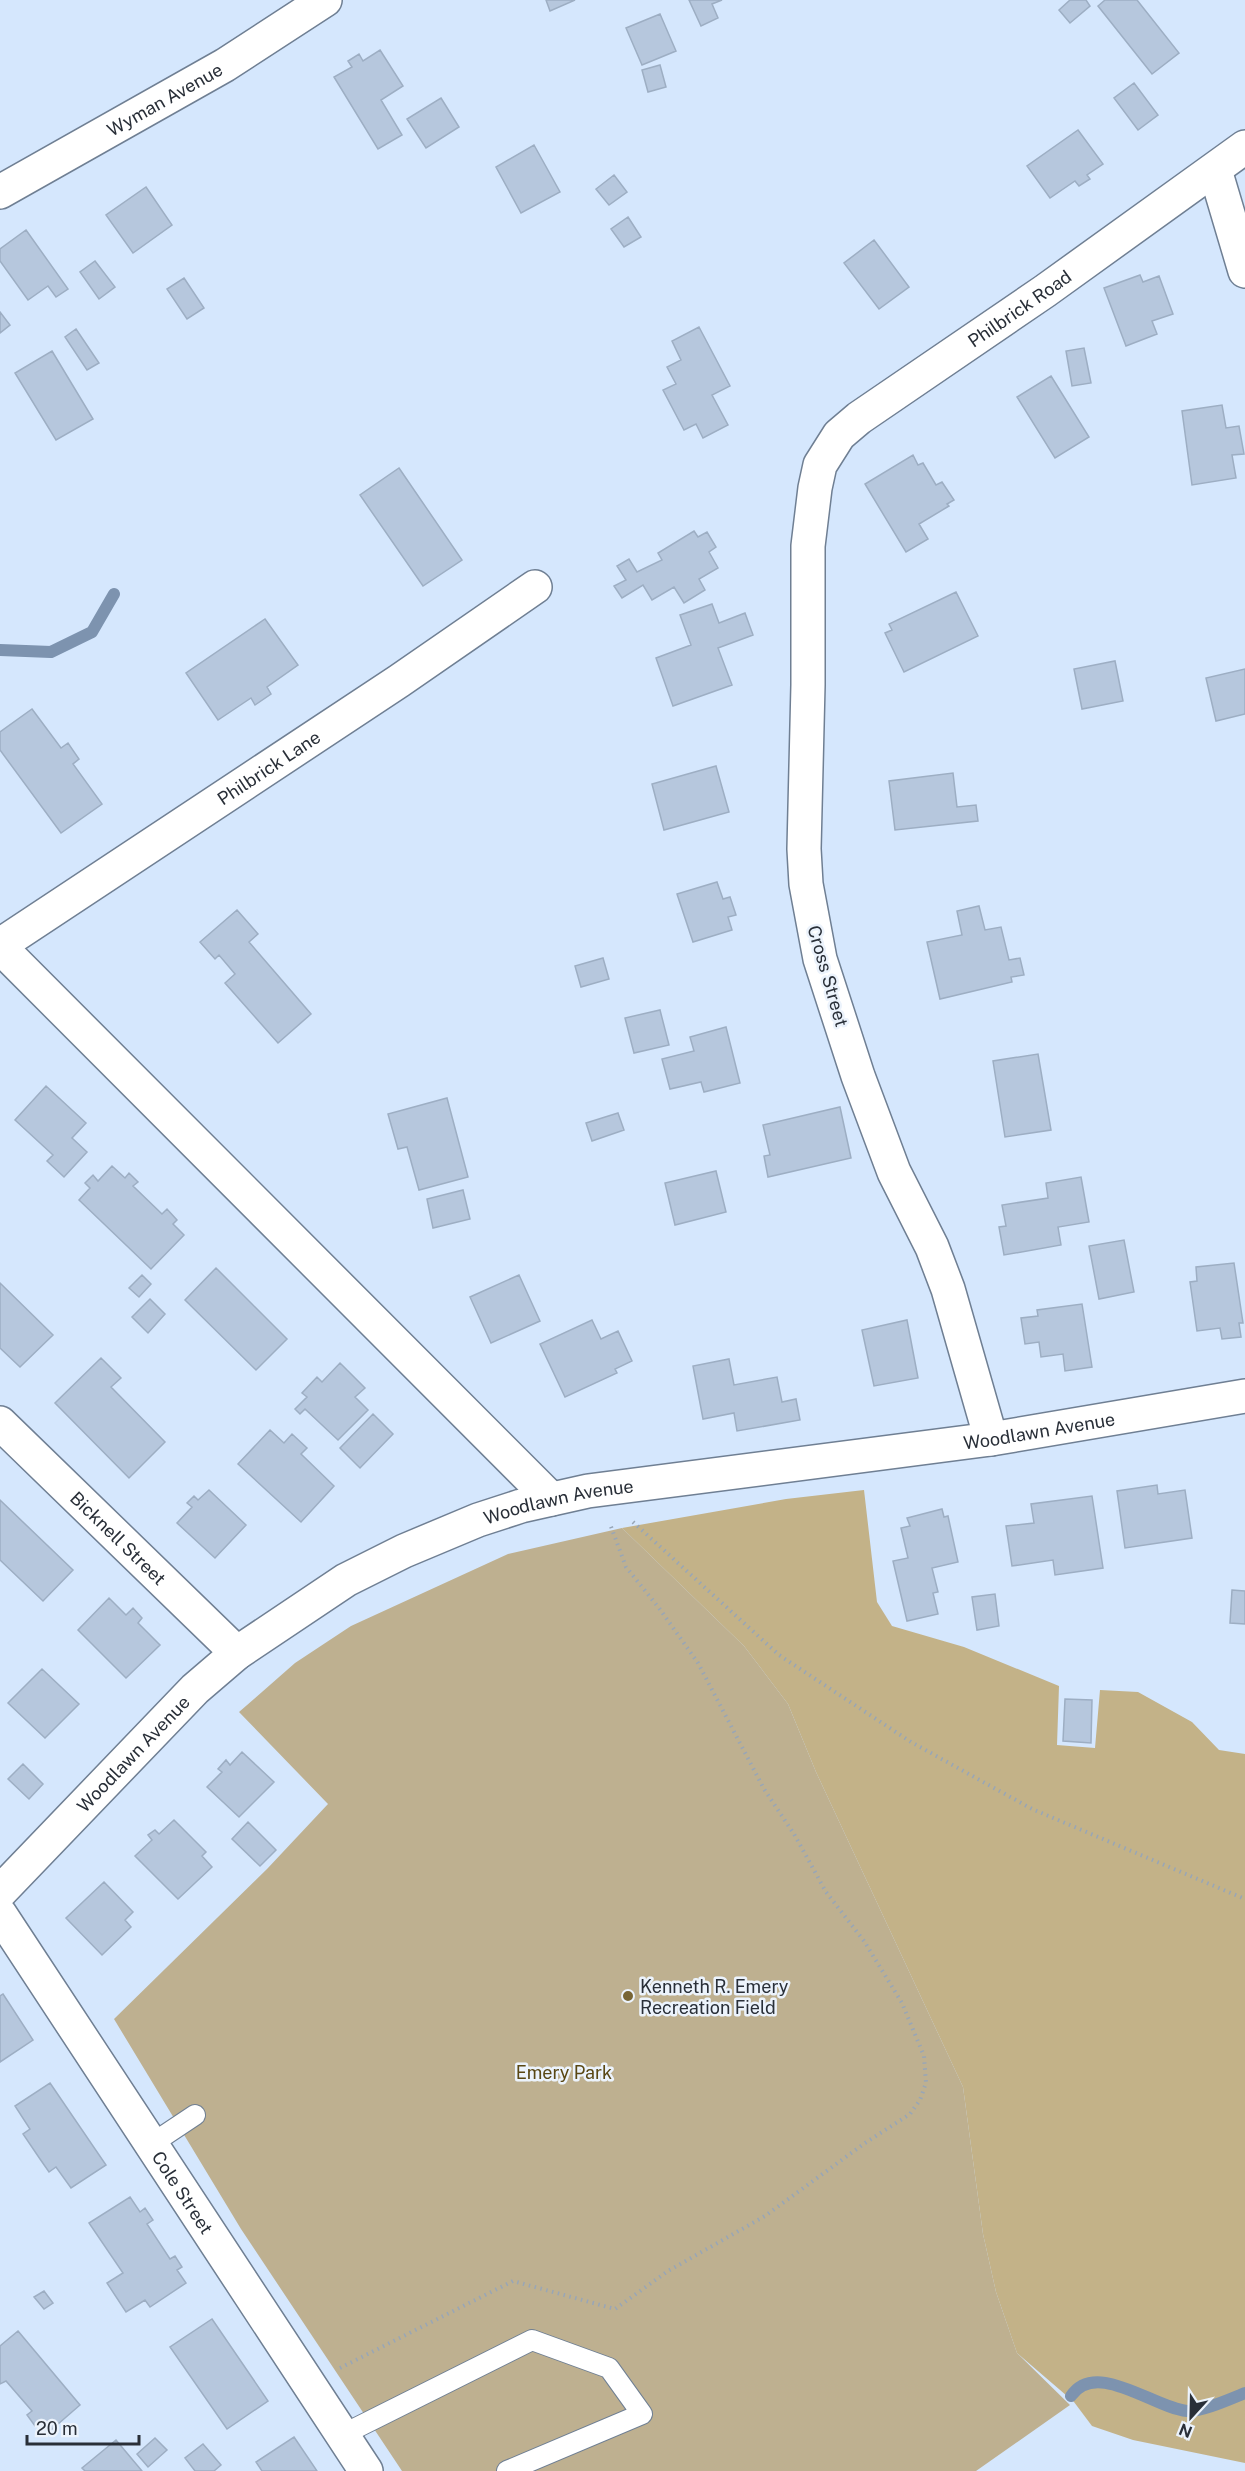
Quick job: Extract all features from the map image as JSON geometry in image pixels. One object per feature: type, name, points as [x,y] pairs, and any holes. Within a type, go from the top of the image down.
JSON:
[{"type":"street","name":"Wyman Avenue","points":[[0,192],[225,64],[325,0]]},
{"type":"street","name":"Philbrick Road","points":[[815,488],[820,465],[830,449],[839,435],[859,418],[1045,291],[1245,147]]},
{"type":"street","points":[[1215,170],[1245,271]]},
{"type":"street","name":"Cross Street","points":[[815,488],[808,546],[808,685],[804,849],[811,922],[820,959],[890,1163],[932,1247],[948,1288],[992,1438]]},
{"type":"street","name":"Philbrick Lane","points":[[4,960],[535,587]]},
{"type":"street","points":[[4,960],[552,1499]]},
{"type":"street","name":"Woodlawn Avenue","points":[[0,1892],[195,1689],[237,1653],[346,1580],[404,1551],[478,1520],[588,1491],[992,1438],[1245,1396]]},
{"type":"street","name":"Bicknell Street","points":[[0,1423],[237,1653]]},
{"type":"street","name":"Cole Street","points":[[0,1914],[366,2471]]},
{"type":"lane","points":[[150,2145],[195,2115]]},
{"type":"lane","points":[[342,2435],[532,2340],[609,2368],[642,2414],[507,2471]]},
{"type":"path","points":[[624,1515],[778,1655],[911,1742],[1032,1809],[1245,1899]]},
{"type":"path","points":[[331,2373],[513,2281],[615,2309],[668,2271],[765,2216],[847,2155],[910,2114],[920,2100],[926,2083],[924,2056],[902,2003],[864,1941],[826,1892],[794,1834],[764,1789],[698,1663],[626,1567],[608,1518]]},
{"type":"green space","name":"Emery Park","points":[[622,1528],[744,1646],[788,1704],[816,1772],[963,2087],[983,2234],[996,2292],[1017,2353],[1070,2405],[976,2471],[402,2471],[241,2229],[114,2019],[267,1869],[328,1804],[239,1712],[295,1663],[351,1626],[508,1554]]},
{"type":"shaded area","points":[[864,1490],[877,1602],[892,1626],[964,1647],[1059,1686],[1057,1745],[1095,1748],[1100,1690],[1138,1692],[1192,1722],[1219,1750],[1245,1754],[1245,2463],[1133,2440],[1092,2426],[1074,2402],[1017,2353],[996,2292],[983,2234],[963,2087],[816,1772],[788,1704],[744,1646],[622,1528],[786,1499]]},
{"type":"building","points":[[546,0],[575,0],[550,11]]},
{"type":"building","points":[[689,0],[722,0],[712,4],[718,18],[701,26]]},
{"type":"building","points":[[1070,0],[1086,0],[1090,6],[1070,23],[1059,10]]},
{"type":"building","points":[[1105,0],[1137,0],[1179,53],[1152,74],[1098,6]]},
{"type":"building","points":[[660,14],[676,51],[642,65],[626,28]]},
{"type":"building","points":[[380,50],[403,86],[381,100],[402,135],[378,149],[334,77],[352,67],[348,61],[359,54],[363,61]]},
{"type":"building","points":[[660,65],[666,87],[648,92],[642,70]]},
{"type":"building","points":[[1134,83],[1158,115],[1138,130],[1114,98]]},
{"type":"building","points":[[441,98],[459,127],[426,148],[407,119]]},
{"type":"building","points":[[1078,130],[1103,164],[1087,175],[1090,179],[1079,186],[1075,181],[1050,198],[1027,166]]},
{"type":"building","points":[[534,145],[560,192],[521,213],[496,167]]},
{"type":"building","points":[[614,175],[627,192],[609,205],[596,189]]},
{"type":"building","points":[[146,187],[172,225],[133,253],[106,215]]},
{"type":"building","points":[[628,217],[641,237],[624,247],[611,229]]},
{"type":"building","points":[[26,230],[68,289],[56,297],[48,286],[28,300],[0,261],[0,249]]},
{"type":"building","points":[[874,240],[909,287],[879,309],[844,263]]},
{"type":"building","points":[[95,261],[115,287],[99,299],[80,272]]},
{"type":"building","points":[[1140,275],[1143,282],[1159,276],[1173,314],[1152,321],[1157,334],[1126,346],[1104,288]]},
{"type":"building","points":[[184,278],[204,308],[187,319],[167,289]]},
{"type":"building","points":[[0,312],[10,325],[0,333]]},
{"type":"building","points":[[699,327],[730,386],[712,395],[728,425],[703,438],[696,424],[684,430],[663,390],[676,384],[667,367],[681,360],[672,341]]},
{"type":"building","points":[[76,329],[99,363],[87,370],[65,337]]},
{"type":"building","points":[[1084,348],[1091,383],[1072,386],[1066,351]]},
{"type":"building","points":[[52,351],[93,419],[56,440],[15,373]]},
{"type":"building","points":[[1051,376],[1089,437],[1055,458],[1017,397]]},
{"type":"building","points":[[1222,405],[1226,428],[1239,426],[1244,454],[1232,455],[1236,478],[1192,485],[1182,411]]},
{"type":"building","points":[[913,455],[918,465],[923,463],[936,485],[942,482],[954,500],[947,504],[949,506],[919,524],[928,539],[906,552],[865,484]]},
{"type":"building","points":[[399,468],[462,560],[423,586],[360,495]]},
{"type":"building","points":[[694,531],[698,537],[707,532],[716,547],[709,552],[718,568],[699,579],[705,590],[684,603],[674,587],[652,600],[643,585],[622,598],[614,586],[626,580],[617,566],[629,559],[637,572],[662,560],[658,553]]},
{"type":"building","points":[[956,592],[978,636],[904,672],[885,633],[892,630],[889,624]]},
{"type":"building","points":[[712,604],[719,623],[745,613],[753,635],[718,648],[732,685],[673,706],[656,658],[691,645],[680,615]]},
{"type":"building","points":[[265,619],[298,665],[267,687],[271,694],[255,705],[251,698],[218,720],[186,673]]},
{"type":"building","points":[[1115,661],[1123,701],[1082,709],[1074,669]]},
{"type":"building","points":[[1245,669],[1245,714],[1216,721],[1206,678]]},
{"type":"building","points":[[32,709],[61,748],[68,743],[79,759],[73,764],[102,804],[61,833],[0,750],[0,732]]},
{"type":"building","points":[[716,766],[729,812],[664,830],[652,784]]},
{"type":"building","points":[[953,773],[957,807],[976,805],[978,821],[895,830],[889,781]]},
{"type":"building","points":[[717,882],[723,899],[730,897],[736,915],[728,917],[732,930],[693,942],[677,894]]},
{"type":"building","points":[[979,906],[985,930],[1001,927],[1009,960],[1020,958],[1024,975],[1011,977],[1012,982],[940,999],[927,942],[962,935],[957,911]]},
{"type":"building","points":[[237,910],[258,934],[249,942],[311,1014],[278,1043],[225,983],[235,974],[219,955],[215,959],[200,942]]},
{"type":"building","points":[[603,958],[609,979],[581,987],[575,966]]},
{"type":"building","points":[[660,1010],[669,1045],[634,1053],[625,1018]]},
{"type":"building","points":[[726,1027],[740,1083],[704,1092],[701,1082],[670,1089],[662,1059],[694,1051],[690,1037]]},
{"type":"building","points":[[1038,1054],[1051,1130],[1005,1137],[993,1061]]},
{"type":"building","points":[[46,1086],[86,1123],[72,1138],[87,1152],[64,1177],[47,1161],[53,1155],[15,1120]]},
{"type":"building","points":[[447,1098],[468,1177],[419,1190],[407,1147],[398,1149],[388,1114]]},
{"type":"building","points":[[840,1107],[851,1158],[768,1177],[764,1156],[770,1155],[763,1125]]},
{"type":"building","points":[[618,1113],[624,1130],[592,1141],[586,1123]]},
{"type":"building","points":[[112,1166],[125,1178],[129,1173],[138,1182],[133,1186],[162,1214],[167,1209],[177,1220],[173,1224],[184,1235],[151,1269],[79,1200],[90,1188],[85,1183],[93,1175],[98,1181]]},
{"type":"building","points":[[716,1171],[726,1212],[675,1225],[665,1183]]},
{"type":"building","points":[[1081,1177],[1089,1222],[1058,1227],[1061,1245],[1004,1255],[999,1227],[1006,1226],[1002,1205],[1048,1198],[1046,1183]]},
{"type":"building","points":[[463,1190],[470,1219],[433,1228],[427,1199]]},
{"type":"building","points":[[1124,1240],[1134,1292],[1099,1299],[1089,1246]]},
{"type":"building","points":[[1234,1263],[1243,1323],[1239,1323],[1241,1337],[1222,1339],[1220,1328],[1197,1331],[1190,1282],[1197,1281],[1196,1267]]},
{"type":"building","points":[[216,1268],[287,1339],[256,1370],[185,1300]]},
{"type":"building","points":[[142,1275],[151,1284],[139,1297],[129,1288]]},
{"type":"building","points":[[519,1275],[540,1321],[491,1343],[470,1297]]},
{"type":"building","points":[[0,1283],[53,1335],[20,1367],[0,1348]]},
{"type":"building","points":[[150,1299],[165,1314],[148,1333],[132,1317]]},
{"type":"building","points":[[1082,1304],[1092,1367],[1065,1371],[1063,1354],[1041,1357],[1039,1342],[1025,1344],[1021,1318],[1038,1316],[1037,1310]]},
{"type":"building","points":[[592,1320],[601,1339],[618,1331],[632,1361],[615,1369],[617,1373],[565,1397],[540,1344]]},
{"type":"building","points":[[907,1320],[918,1378],[874,1386],[862,1330]]},
{"type":"building","points":[[101,1358],[121,1378],[111,1387],[165,1442],[129,1478],[55,1403]]},
{"type":"building","points":[[729,1359],[734,1385],[777,1377],[782,1402],[796,1399],[800,1420],[737,1431],[734,1413],[703,1419],[693,1366]]},
{"type":"building","points":[[340,1363],[365,1388],[355,1397],[368,1410],[338,1440],[305,1409],[300,1414],[295,1409],[307,1397],[302,1393],[317,1377],[322,1382]]},
{"type":"building","points":[[373,1414],[393,1434],[360,1468],[340,1448]]},
{"type":"building","points":[[270,1430],[284,1443],[292,1434],[307,1448],[301,1454],[334,1486],[301,1522],[238,1464]]},
{"type":"building","points":[[1157,1485],[1158,1494],[1185,1490],[1192,1538],[1125,1548],[1117,1491]]},
{"type":"building","points":[[209,1490],[246,1525],[215,1558],[177,1523],[192,1507],[187,1503],[194,1496],[198,1500]]},
{"type":"building","points":[[1092,1496],[1103,1568],[1055,1575],[1053,1560],[1012,1566],[1006,1526],[1034,1523],[1031,1504]]},
{"type":"building","points":[[0,1500],[73,1570],[43,1601],[0,1560]]},
{"type":"building","points":[[942,1509],[944,1517],[948,1516],[958,1562],[932,1568],[938,1592],[933,1593],[938,1614],[907,1621],[893,1561],[908,1558],[901,1528],[910,1526],[907,1518]]},
{"type":"building","points":[[1232,1590],[1245,1591],[1245,1624],[1230,1623]]},
{"type":"building","points":[[995,1594],[999,1626],[977,1630],[972,1597]]},
{"type":"building","points":[[109,1598],[126,1615],[133,1608],[142,1618],[138,1623],[160,1645],[126,1678],[78,1630]]},
{"type":"building","points":[[42,1669],[79,1704],[45,1738],[8,1703]]},
{"type":"building","points":[[1065,1699],[1092,1700],[1091,1743],[1063,1741]]},
{"type":"building","points":[[242,1752],[274,1782],[239,1817],[207,1787],[222,1772],[218,1769],[226,1760],[230,1765]]},
{"type":"building","points":[[23,1764],[43,1784],[29,1799],[8,1779]]},
{"type":"building","points":[[174,1820],[206,1852],[202,1856],[212,1867],[178,1899],[135,1856],[152,1840],[148,1835],[155,1830],[159,1834]]},
{"type":"building","points":[[248,1822],[276,1850],[260,1866],[232,1839]]},
{"type":"building","points":[[104,1882],[133,1912],[125,1920],[131,1927],[102,1955],[66,1918]]},
{"type":"building","points":[[3,1994],[33,2040],[0,2062],[0,1996]]},
{"type":"building","points":[[50,2083],[106,2165],[71,2188],[56,2167],[49,2172],[40,2159],[23,2134],[30,2129],[15,2106]]},
{"type":"building","points":[[130,2197],[140,2212],[145,2208],[153,2220],[147,2224],[170,2259],[175,2256],[182,2267],[177,2270],[186,2283],[150,2307],[145,2300],[126,2312],[107,2283],[123,2273],[89,2223]]},
{"type":"building","points":[[44,2291],[53,2303],[44,2309],[34,2297]]},
{"type":"building","points":[[212,2319],[268,2401],[227,2429],[170,2347]]},
{"type":"building","points":[[18,2331],[80,2405],[50,2431],[41,2421],[35,2426],[27,2415],[32,2411],[6,2381],[0,2384],[0,2346]]},
{"type":"building","points":[[294,2437],[317,2471],[262,2471],[256,2462]]},
{"type":"building","points":[[155,2438],[167,2450],[148,2467],[137,2454]]},
{"type":"building","points":[[116,2440],[142,2471],[85,2471],[82,2468]]},
{"type":"building","points":[[203,2444],[221,2465],[214,2471],[195,2471],[185,2458]]},
{"type":"waterway","points":[[0,650],[51,652],[92,632],[114,594]]},
{"type":"waterway","points":[[1071,2396],[1082,2386],[1095,2382],[1126,2388],[1174,2408],[1193,2411],[1245,2393]]},
{"type":"place","name":"Kenneth R. Emery Recreation Field","points":[[628,1996]]}]
